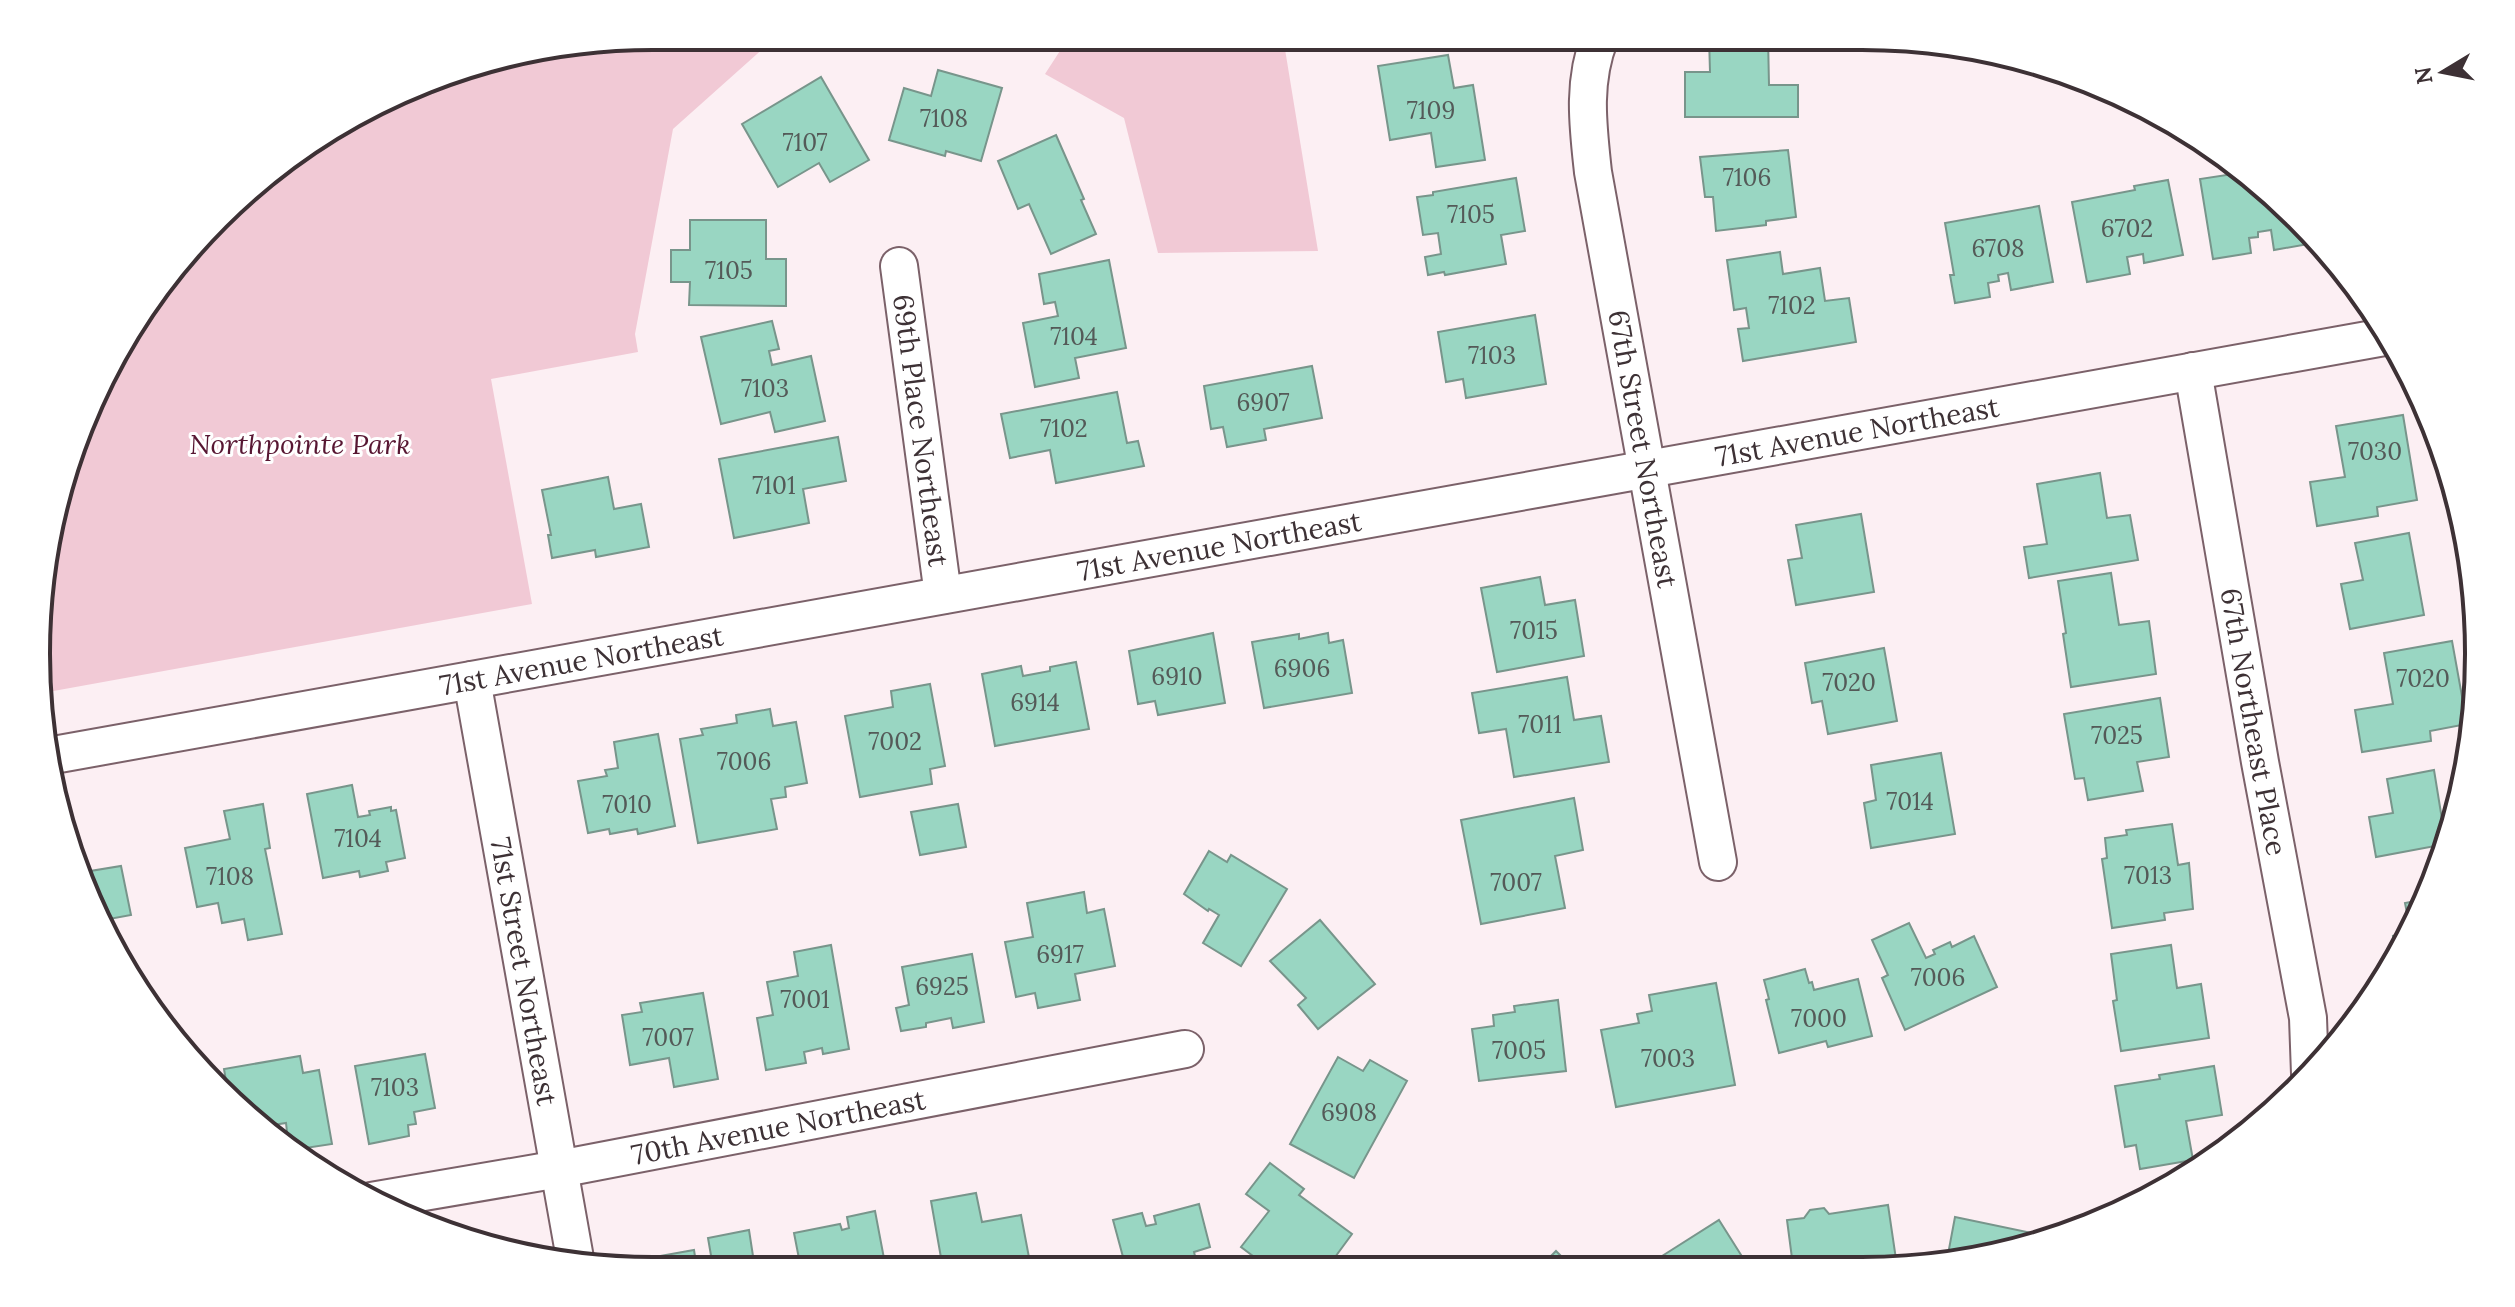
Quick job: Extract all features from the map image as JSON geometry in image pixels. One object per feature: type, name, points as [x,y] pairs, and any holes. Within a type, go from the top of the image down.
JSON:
[{"type":"street","name":"67th Street Northeast","points":[[1595,50],[1586,108],[1591,159],[1718,862]]},
{"type":"street","name":"69th Place Northeast","points":[[899,266],[943,595]]},
{"type":"street","name":"71st Avenue Northeast","points":[[59,754],[2376,339]]},
{"type":"street","name":"67th Northeast Place","points":[[2193,371],[2257,746],[2308,1018],[2309,1057]]},
{"type":"street","name":"71st Street Northeast","points":[[472,680],[574,1252]]},
{"type":"street","name":"70th Avenue Northeast","points":[[392,1197],[559,1169],[1185,1049]]},
{"type":"green space","name":"Northpointe Park","points":[[761,50],[673,129],[635,334],[638,352],[491,379],[532,604],[51,691],[51,614],[55,575],[71,497],[96,423],[112,387],[152,318],[200,256],[256,200],[318,152],[387,112],[460,82],[497,71],[575,55],[614,51]]},
{"type":"green space","points":[[1061,50],[1285,50],[1318,251],[1158,253],[1124,118],[1045,74]]},
{"type":"building","points":[[1709,50],[1768,50],[1769,85],[1798,85],[1798,117],[1685,117],[1685,72],[1710,72]]},
{"type":"building","points":[[1448,55],[1454,88],[1473,85],[1485,160],[1436,167],[1431,133],[1390,140],[1378,66]]},
{"type":"building","points":[[938,70],[1002,88],[981,161],[946,151],[945,156],[889,140],[904,88],[931,96]]},
{"type":"building","points":[[821,77],[869,160],[830,182],[819,163],[778,187],[742,124]]},
{"type":"building","points":[[1056,135],[1096,234],[1051,254],[1029,204],[1018,209],[998,161]]},
{"type":"building","points":[[1788,150],[1796,217],[1766,221],[1766,225],[1716,231],[1713,197],[1705,197],[1700,157]]},
{"type":"building","points":[[2229,175],[2304,245],[2274,250],[2271,230],[2258,232],[2258,237],[2249,238],[2251,253],[2213,259],[2200,179]]},
{"type":"building","points":[[1516,178],[1525,231],[1501,235],[1506,264],[1428,275],[1425,257],[1441,254],[1438,233],[1423,235],[1417,197]]},
{"type":"building","points":[[2168,180],[2183,255],[2144,263],[2143,254],[2127,257],[2130,274],[2087,282],[2072,202]]},
{"type":"building","points":[[2039,206],[2053,282],[2011,290],[2008,273],[1998,275],[1999,281],[1988,283],[1990,297],[1955,303],[1950,275],[1954,275],[1945,223]]},
{"type":"building","points":[[690,220],[766,220],[766,259],[786,259],[786,306],[689,305],[690,282],[671,282],[671,250],[690,250]]},
{"type":"building","points":[[1780,252],[1783,274],[1820,268],[1825,301],[1849,298],[1856,342],[1743,361],[1738,329],[1749,328],[1746,308],[1734,310],[1727,260]]},
{"type":"building","points":[[1109,260],[1126,348],[1075,358],[1079,378],[1035,387],[1023,323],[1058,316],[1055,302],[1044,304],[1039,274]]},
{"type":"building","points":[[1535,315],[1546,384],[1466,398],[1463,379],[1446,382],[1438,332]]},
{"type":"building","points":[[772,321],[779,349],[769,351],[772,365],[811,356],[825,421],[775,432],[770,412],[721,424],[701,337]]},
{"type":"building","points":[[1312,366],[1322,418],[1264,429],[1266,440],[1227,447],[1223,427],[1211,429],[1204,386]]},
{"type":"building","points":[[1117,392],[1127,443],[1138,441],[1144,466],[1056,483],[1050,450],[1010,458],[1001,414]]},
{"type":"building","points":[[2403,415],[2417,500],[2377,507],[2378,516],[2317,526],[2310,482],[2345,477],[2336,426]]},
{"type":"building","points":[[838,437],[846,481],[803,489],[809,523],[734,538],[719,459]]},
{"type":"building","points":[[2100,473],[2107,518],[2130,515],[2138,560],[2029,578],[2024,547],[2047,544],[2037,484]]},
{"type":"building","points":[[608,477],[614,509],[641,504],[649,547],[596,557],[595,550],[552,558],[542,490]]},
{"type":"building","points":[[1861,514],[1874,592],[1796,605],[1788,560],[1802,558],[1796,525]]},
{"type":"building","points":[[2409,533],[2424,615],[2350,629],[2341,584],[2363,580],[2355,543]]},
{"type":"building","points":[[2111,573],[2119,625],[2149,621],[2156,674],[2071,687],[2058,581]]},
{"type":"building","points":[[1540,577],[1545,605],[1575,600],[1584,656],[1497,672],[1481,588]]},
{"type":"building","points":[[1213,633],[1225,703],[1158,715],[1155,701],[1138,704],[1129,651]]},
{"type":"building","points":[[1328,633],[1329,643],[1343,640],[1352,693],[1264,708],[1252,642],[1299,634],[1299,639]]},
{"type":"building","points":[[2452,641],[2463,702],[2461,725],[2430,731],[2431,741],[2362,752],[2355,710],[2393,704],[2384,653]]},
{"type":"building","points":[[1884,648],[1897,721],[1828,734],[1822,701],[1812,703],[1805,663]]},
{"type":"building","points":[[1076,662],[1089,729],[995,746],[982,674],[1021,666],[1023,676]]},
{"type":"building","points":[[1567,677],[1574,720],[1601,716],[1609,762],[1514,777],[1506,729],[1479,733],[1472,693]]},
{"type":"building","points":[[930,684],[945,766],[930,769],[932,784],[860,797],[845,716],[893,707],[891,691]]},
{"type":"building","points":[[2160,698],[2169,757],[2137,762],[2143,791],[2088,800],[2084,778],[2075,779],[2064,714]]},
{"type":"building","points":[[770,709],[773,726],[796,722],[807,783],[785,787],[786,797],[771,799],[777,829],[698,843],[680,739],[703,735],[701,729],[737,723],[736,715]]},
{"type":"building","points":[[658,734],[675,826],[638,834],[637,829],[610,834],[609,829],[588,833],[578,781],[607,776],[605,770],[618,768],[614,742]]},
{"type":"building","points":[[1941,753],[1955,834],[1871,848],[1864,803],[1876,800],[1871,765]]},
{"type":"building","points":[[2434,770],[2442,818],[2433,846],[2376,857],[2369,817],[2393,813],[2387,779]]},
{"type":"building","points":[[352,785],[358,817],[370,815],[369,811],[391,807],[391,811],[396,810],[405,858],[386,862],[388,871],[360,877],[359,871],[323,878],[307,794]]},
{"type":"building","points":[[1574,798],[1583,850],[1555,856],[1565,908],[1481,924],[1461,820]]},
{"type":"building","points":[[263,804],[270,848],[265,849],[282,934],[248,940],[244,919],[222,923],[218,903],[197,907],[185,848],[230,839],[224,811]]},
{"type":"building","points":[[958,804],[966,847],[920,855],[911,812]]},
{"type":"building","points":[[2172,824],[2178,865],[2189,863],[2193,909],[2164,913],[2165,920],[2112,928],[2102,859],[2107,858],[2105,838],[2127,835],[2126,830]]},
{"type":"building","points":[[1209,851],[1227,862],[1231,855],[1287,889],[1241,966],[1203,943],[1219,915],[1184,894]]},
{"type":"building","points":[[121,866],[131,915],[111,919],[91,871]]},
{"type":"building","points":[[1084,892],[1087,913],[1104,909],[1115,966],[1075,974],[1080,1000],[1038,1008],[1035,993],[1016,997],[1005,942],[1033,937],[1027,903]]},
{"type":"building","points":[[1320,920],[1375,984],[1318,1029],[1298,1005],[1306,998],[1270,961]]},
{"type":"building","points":[[1909,923],[1926,958],[1935,954],[1933,950],[1950,942],[1952,947],[1974,936],[1997,987],[1905,1030],[1882,978],[1888,975],[1872,940]]},
{"type":"building","points":[[831,945],[849,1049],[823,1054],[822,1048],[804,1052],[806,1063],[766,1070],[757,1018],[773,1015],[767,982],[798,976],[794,952]]},
{"type":"building","points":[[2171,945],[2177,988],[2201,984],[2209,1038],[2121,1051],[2113,1001],[2117,1000],[2111,954]]},
{"type":"building","points":[[972,954],[984,1022],[953,1028],[951,1018],[926,1023],[926,1027],[901,1031],[896,1008],[909,1005],[902,967]]},
{"type":"building","points":[[1805,969],[1814,990],[1858,979],[1872,1036],[1828,1047],[1826,1041],[1779,1053],[1764,980]]},
{"type":"building","points":[[1716,983],[1735,1085],[1616,1107],[1601,1030],[1639,1023],[1637,1014],[1652,1011],[1649,995]]},
{"type":"building","points":[[703,993],[718,1079],[674,1087],[669,1058],[630,1065],[622,1015],[642,1012],[640,1003]]},
{"type":"building","points":[[1558,1000],[1566,1071],[1479,1081],[1472,1029],[1494,1026],[1493,1015],[1515,1012],[1514,1006]]},
{"type":"building","points":[[425,1054],[435,1108],[414,1112],[416,1124],[408,1125],[409,1136],[369,1144],[355,1066]]},
{"type":"building","points":[[300,1056],[303,1073],[319,1070],[332,1144],[308,1148],[287,1133],[286,1123],[277,1124],[227,1080],[224,1069]]},
{"type":"building","points":[[1338,1057],[1363,1071],[1370,1060],[1407,1081],[1354,1178],[1290,1144]]},
{"type":"building","points":[[2214,1066],[2222,1115],[2186,1121],[2193,1158],[2140,1169],[2136,1145],[2125,1147],[2115,1086],[2160,1079],[2159,1075]]},
{"type":"building","points":[[1270,1163],[1304,1189],[1299,1195],[1352,1234],[1335,1257],[1254,1257],[1241,1247],[1269,1211],[1246,1194]]},
{"type":"building","points":[[976,1193],[982,1222],[1021,1215],[1029,1257],[941,1257],[931,1201]]},
{"type":"building","points":[[1199,1204],[1210,1247],[1194,1252],[1195,1257],[1123,1257],[1113,1220],[1142,1213],[1146,1226],[1156,1224],[1154,1216]]},
{"type":"building","points":[[1888,1205],[1896,1256],[1792,1257],[1787,1220],[1804,1218],[1810,1210],[1824,1208],[1829,1214]]},
{"type":"building","points":[[875,1211],[884,1257],[799,1257],[794,1233],[840,1224],[842,1230],[849,1228],[847,1217]]},
{"type":"building","points":[[1955,1217],[2030,1233],[1979,1245],[1949,1250]]},
{"type":"building","points":[[1719,1220],[1742,1257],[1660,1257]]},
{"type":"building","points":[[749,1230],[753,1257],[711,1257],[708,1238]]},
{"type":"building","points":[[694,1250],[695,1257],[660,1257]]}]
